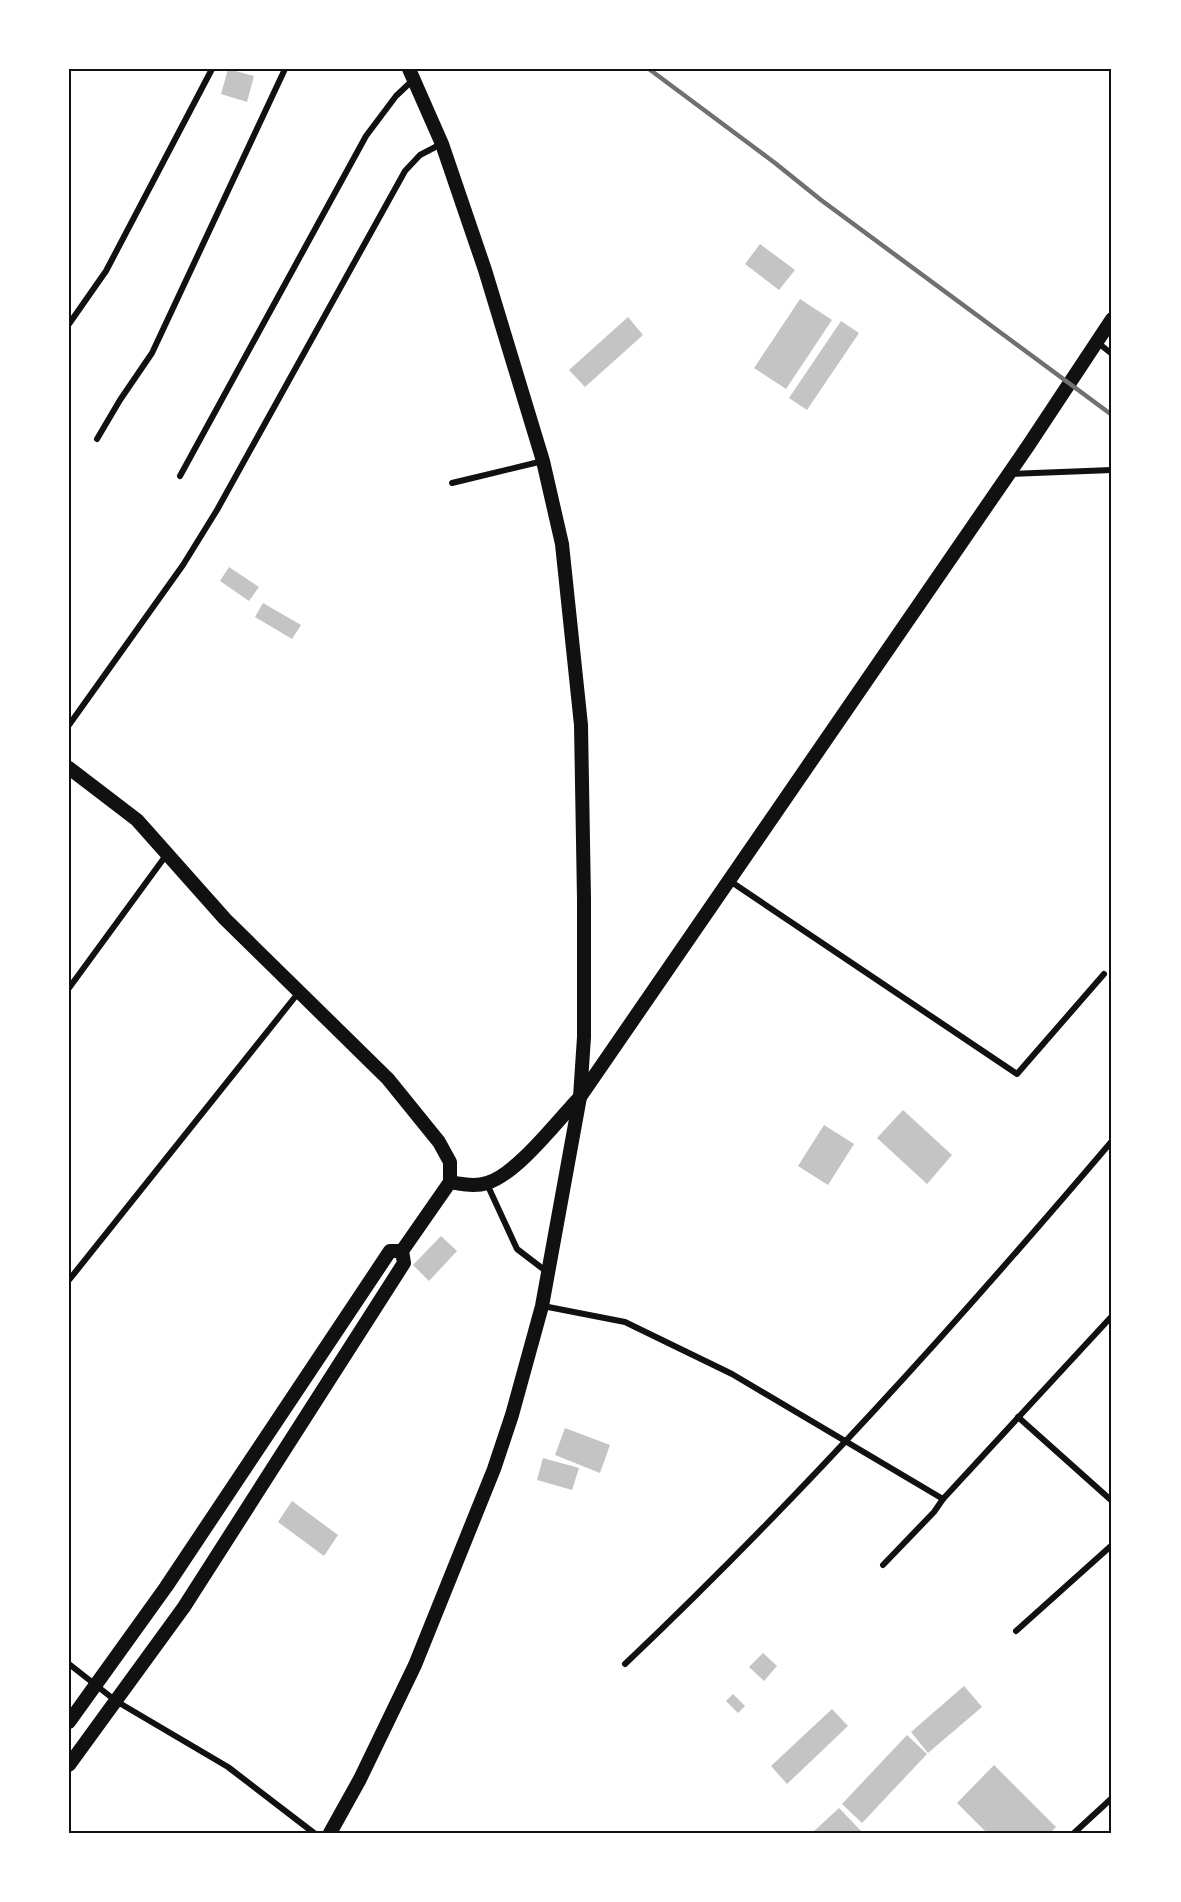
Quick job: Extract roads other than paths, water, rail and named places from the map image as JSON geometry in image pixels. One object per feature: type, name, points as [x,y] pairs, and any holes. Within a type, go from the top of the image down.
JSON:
[{"type":"main road","points":[[330,1833],[388,1723],[448,1585],[501,1448],[525,1372],[542,1306],[580,1097],[584,1037],[581,725],[562,544],[543,461],[485,270],[442,144],[412,74]]},
{"type":"main road","points":[[450,1182],[470,1185],[486,1184],[513,1167],[580,1097],[1009,474],[1112,320]]},
{"type":"main road","points":[[69,768],[136,820],[225,919],[388,1079],[439,1142],[450,1162],[450,1182],[402,1251],[404,1263],[184,1607],[69,1765]]},
{"type":"main road","points":[[69,1722],[166,1587],[390,1251],[402,1251]]},
{"type":"street","points":[[69,324],[106,271],[213,69]]},
{"type":"street","points":[[97,439],[152,353],[285,69]]},
{"type":"street","points":[[180,476],[366,136],[412,74]]},
{"type":"street","points":[[69,725],[183,565],[217,510],[405,171],[420,155],[442,144]]},
{"type":"street","points":[[1094,346],[1112,354]]},
{"type":"street","points":[[452,483],[543,461]]},
{"type":"street","points":[[1009,474],[1112,470]]},
{"type":"street","points":[[69,988],[167,854]]},
{"type":"street","points":[[729,881],[1017,1074],[1104,974]]},
{"type":"street","points":[[69,1280],[299,992]]},
{"type":"street","points":[[625,1664],[692,1601],[950,1329],[1112,1141]]},
{"type":"street","points":[[486,1184],[517,1249],[547,1273]]},
{"type":"street","points":[[542,1306],[625,1323],[732,1374],[943,1499]]},
{"type":"street","points":[[883,1564],[934,1512],[943,1499],[1112,1316]]},
{"type":"street","points":[[1018,1417],[1112,1501]]},
{"type":"street","points":[[1016,1631],[1112,1545]]},
{"type":"street","points":[[69,1664],[116,1701],[228,1767],[314,1833]]},
{"type":"street","points":[[1074,1833],[1112,1798]]},
{"type":"railway","points":[[649,69],[821,200],[1112,415]]}]
